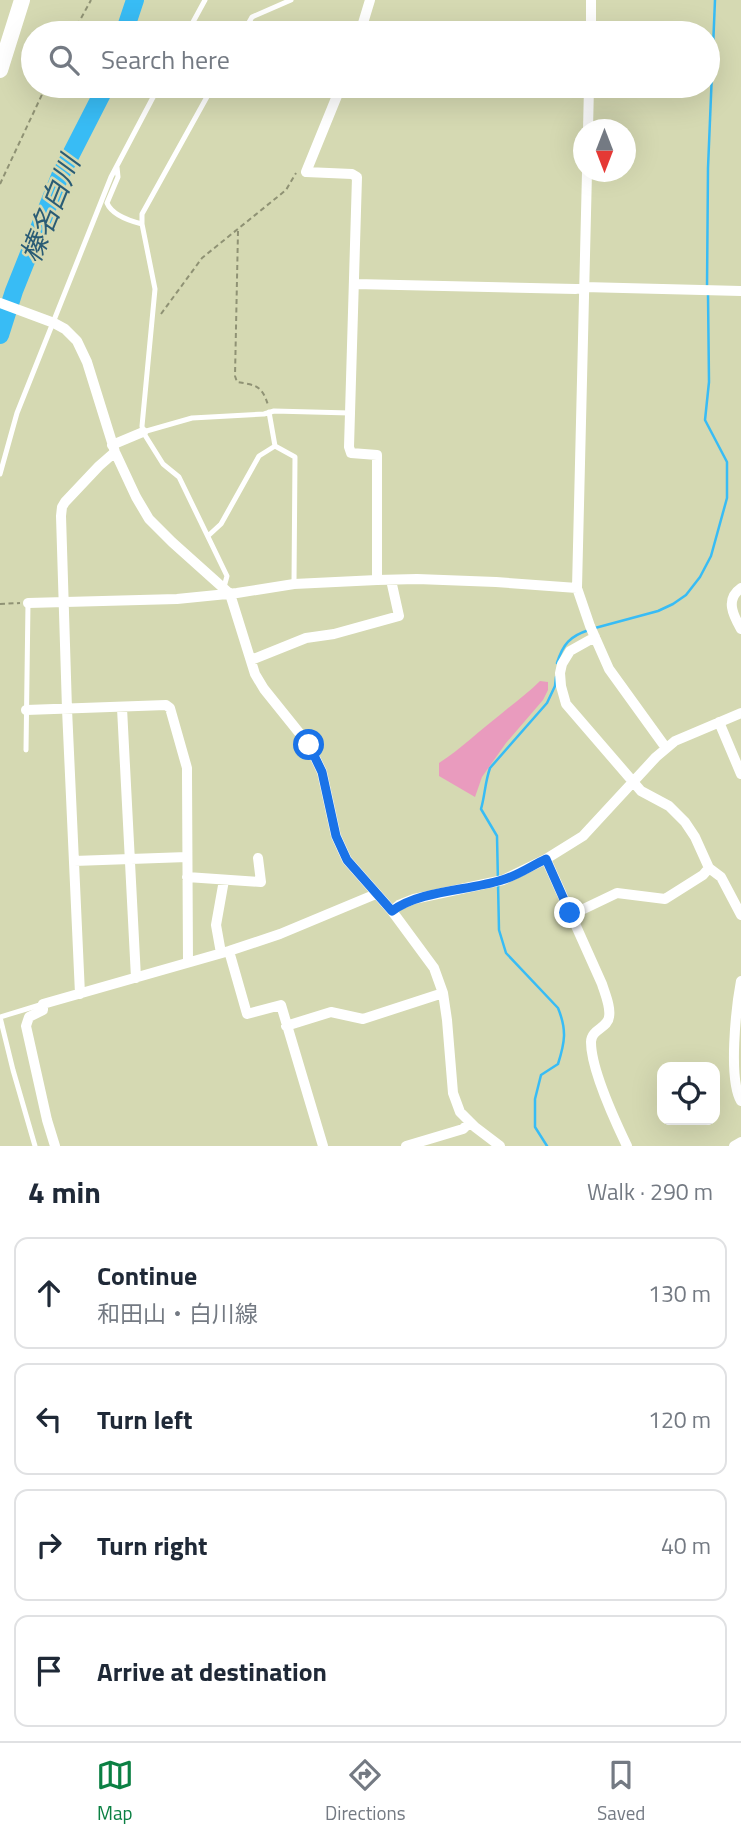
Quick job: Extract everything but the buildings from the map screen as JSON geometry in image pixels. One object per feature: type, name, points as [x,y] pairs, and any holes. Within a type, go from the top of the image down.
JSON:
[{"type":"main road","points":[[0,70],[22,0]]},
{"type":"street","points":[[364,21],[370,0]]},
{"type":"street","points":[[590,21],[591,0]]},
{"type":"street","points":[[336,98],[306,172],[352,174],[357,177],[349,447],[351,453],[377,454],[377,580]]},
{"type":"street","points":[[588,119],[589,98]]},
{"type":"street","points":[[587,182],[577,588],[609,669],[666,748]]},
{"type":"street","points":[[355,284],[741,291]]},
{"type":"street","points":[[0,303],[52,322],[78,341],[113,449],[149,519],[227,590],[255,674],[309,745],[322,772],[336,836],[347,860],[392,911],[434,968],[443,993],[453,1093],[460,1112],[500,1146]]},
{"type":"street","points":[[80,994],[63,602],[62,507],[113,449],[143,432]]},
{"type":"street","points":[[28,603],[177,599],[227,590],[377,580],[496,582],[577,588]]},
{"type":"street","points":[[251,660],[306,638],[334,634],[399,616],[391,580]]},
{"type":"street","points":[[741,588],[736,591],[732,602],[734,616],[741,629]]},
{"type":"street","points":[[593,633],[566,656],[560,673],[566,704],[641,791],[677,813],[695,837],[709,868],[721,877],[741,915]]},
{"type":"street","points":[[26,710],[166,705],[170,708],[187,768],[188,962]]},
{"type":"street","points":[[122,708],[136,978]]},
{"type":"street","points":[[392,911],[399,905],[414,900],[503,880],[546,859],[583,836],[675,741],[741,713]]},
{"type":"street","points":[[719,722],[741,774]]},
{"type":"street","points":[[74,861],[187,857]]},
{"type":"street","points":[[187,877],[261,882],[258,858]]},
{"type":"street","points":[[546,859],[607,998],[608,1021],[591,1038],[593,1060],[627,1146]]},
{"type":"street","points":[[571,915],[617,893],[665,899],[703,875],[709,868]]},
{"type":"street","points":[[224,880],[216,925],[247,1014],[281,1005],[323,1146]]},
{"type":"street","points":[[55,1146],[26,1026],[29,1017],[43,1010],[43,1004],[280,934],[376,894]]},
{"type":"street","points":[[741,981],[734,1029],[736,1088],[741,1101]]},
{"type":"street","points":[[286,1026],[331,1012],[363,1019],[443,993]]},
{"type":"street","points":[[406,1146],[463,1129],[470,1122]]},
{"type":"street","points":[[734,1146],[741,1142]]},
{"type":"lane","points":[[194,21],[205,0]]},
{"type":"lane","points":[[250,21],[252,17],[286,1]]},
{"type":"lane","points":[[0,474],[18,413],[52,322],[117,165],[153,98]]},
{"type":"lane","points":[[207,98],[142,215],[155,282],[142,426],[163,464],[179,477],[228,576],[227,590]]},
{"type":"lane","points":[[117,165],[118,177],[107,203],[109,209],[142,225]]},
{"type":"lane","points":[[143,432],[192,418],[269,412],[350,413]]},
{"type":"lane","points":[[269,412],[275,446]]},
{"type":"lane","points":[[209,535],[221,524],[259,456],[275,446]]},
{"type":"lane","points":[[275,446],[295,457],[294,584]]},
{"type":"lane","points":[[26,750],[28,603]]},
{"type":"lane","points":[[35,1146],[0,1017],[43,1004]]},
{"type":"path","points":[[80,21],[91,0]]},
{"type":"path","points":[[0,184],[40,98]]},
{"type":"path","points":[[150,325],[156,321],[202,258],[286,190],[298,169]]},
{"type":"path","points":[[238,230],[235,376],[237,382],[259,387],[267,401],[269,412]]},
{"type":"path","points":[[0,604],[28,603]]},
{"type":"shaded area","points":[[540,681],[548,682],[548,690],[543,700],[506,743],[482,777],[475,797],[439,776],[439,763]]},
{"type":"waterway","name":"榛名白川","points":[[128,21],[135,0]]},
{"type":"waterway","points":[[714,21],[715,0]]},
{"type":"waterway","name":"榛名白川","points":[[0,335],[14,291],[60,176],[100,98]]},
{"type":"waterway","points":[[707,288],[711,98]]},
{"type":"waterway","points":[[595,628],[658,611],[673,604],[686,595],[711,556],[727,498],[727,462],[705,420],[709,382],[708,294]]},
{"type":"waterway","points":[[557,663],[568,642],[589,630]]},
{"type":"waterway","points":[[547,1146],[535,1127],[535,1099],[541,1075],[558,1064],[563,1042],[563,1023],[558,1008],[506,953],[499,930],[497,836],[481,809],[490,768],[547,703],[556,677]]},
{"type":"route","points":[[309,745],[322,772],[336,836],[347,860],[392,911],[399,905],[414,900],[512,877],[546,859],[570,913]]}]
